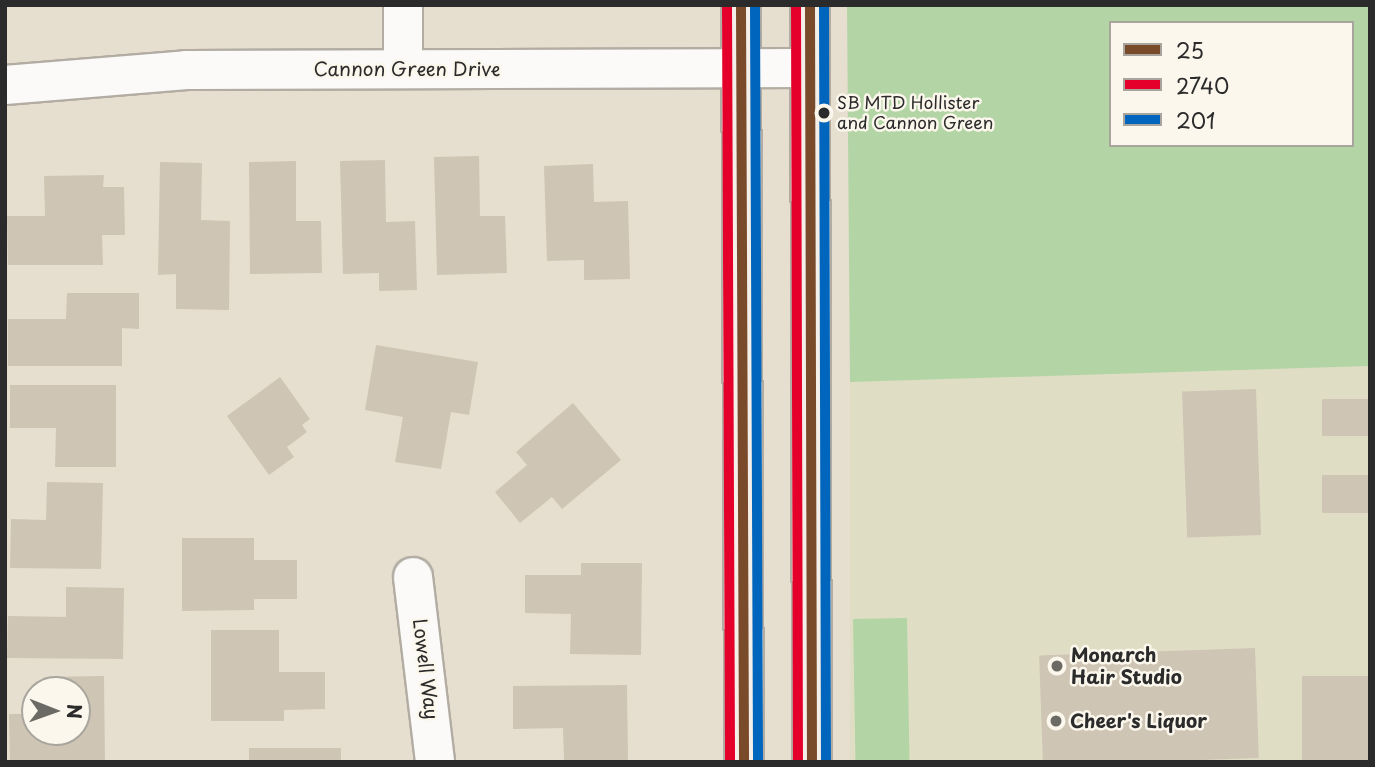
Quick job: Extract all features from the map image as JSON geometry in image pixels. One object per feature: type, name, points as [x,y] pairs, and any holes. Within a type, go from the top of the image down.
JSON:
[{"type":"main road","points":[[741,5],[744,762]]},
{"type":"main road","points":[[810,5],[812,762]]},
{"type":"street","points":[[403,5],[403,68]]},
{"type":"street","name":"Cannon Green Drive","points":[[5,85],[186,70],[810,68]]},
{"type":"street","name":"Lowell Way","points":[[413,577],[435,762]]},
{"type":"shaded area","points":[[850,366],[1370,366],[1370,762],[850,762]]},
{"type":"green space","points":[[847,5],[1370,5],[1370,366],[850,382]]},
{"type":"green space","points":[[907,618],[910,762],[856,762],[853,619]]},
{"type":"building","points":[[479,156],[480,216],[505,216],[507,273],[437,275],[434,157]]},
{"type":"building","points":[[385,160],[386,222],[415,221],[417,290],[379,291],[379,273],[343,274],[340,161]]},
{"type":"building","points":[[296,161],[296,221],[321,221],[322,273],[250,274],[249,162]]},
{"type":"building","points":[[160,162],[202,163],[201,220],[230,221],[229,310],[176,309],[176,274],[158,275]]},
{"type":"building","points":[[593,164],[594,202],[628,201],[630,279],[584,280],[584,260],[547,261],[544,166]]},
{"type":"building","points":[[104,175],[103,187],[124,187],[125,235],[102,235],[103,265],[8,265],[7,216],[45,216],[44,176]]},
{"type":"building","points":[[67,293],[139,293],[139,329],[122,328],[122,366],[8,366],[8,319],[66,319]]},
{"type":"building","points":[[376,345],[478,362],[469,415],[451,412],[441,469],[395,462],[403,417],[365,410]]},
{"type":"building","points":[[280,377],[310,419],[302,425],[307,432],[287,447],[294,457],[269,475],[227,416]]},
{"type":"building","points":[[10,385],[116,385],[116,467],[55,467],[56,428],[10,428]]},
{"type":"building","points":[[1256,389],[1261,535],[1187,537],[1182,392]]},
{"type":"building","points":[[1322,399],[1370,399],[1370,436],[1322,436]]},
{"type":"building","points":[[573,403],[621,460],[562,509],[552,497],[520,523],[495,492],[527,465],[516,452]]},
{"type":"building","points":[[1322,475],[1370,475],[1370,513],[1322,513]]},
{"type":"building","points":[[47,482],[103,483],[101,569],[10,568],[11,519],[46,520]]},
{"type":"building","points":[[182,538],[254,538],[254,560],[297,560],[297,599],[254,599],[254,610],[182,611]]},
{"type":"building","points":[[581,563],[642,563],[641,655],[570,654],[571,614],[525,613],[525,575],[581,575]]},
{"type":"building","points":[[66,587],[124,588],[123,659],[7,658],[8,616],[66,617]]},
{"type":"building","points":[[211,630],[279,630],[279,672],[325,672],[325,709],[284,710],[284,721],[211,721]]},
{"type":"building","points":[[1255,648],[1259,758],[1043,762],[1039,656]]},
{"type":"building","points":[[91,676],[104,676],[105,762],[10,762],[9,714],[21,714],[21,746],[91,746]]},
{"type":"building","points":[[1302,676],[1370,676],[1370,762],[1302,762]]},
{"type":"building","points":[[627,685],[628,762],[564,762],[563,728],[513,729],[513,686]]},
{"type":"building","points":[[249,748],[341,748],[341,762],[249,762]]},
{"type":"transit line","name":"2740","points":[[727,5],[730,762]]},
{"type":"transit line","name":"25","points":[[741,5],[744,762]]},
{"type":"transit line","name":"201","points":[[755,5],[758,762]]},
{"type":"transit line","name":"2740","points":[[796,5],[798,762]]},
{"type":"transit line","name":"25","points":[[810,5],[812,762]]},
{"type":"transit line","name":"201","points":[[824,5],[826,762]]},
{"type":"place","name":"SB MTD Hollister and Cannon Green","points":[[824,113]]},
{"type":"place","name":"Monarch Hair Studio","points":[[1057,666]]},
{"type":"place","name":"Cheer's Liquor","points":[[1056,721]]}]
